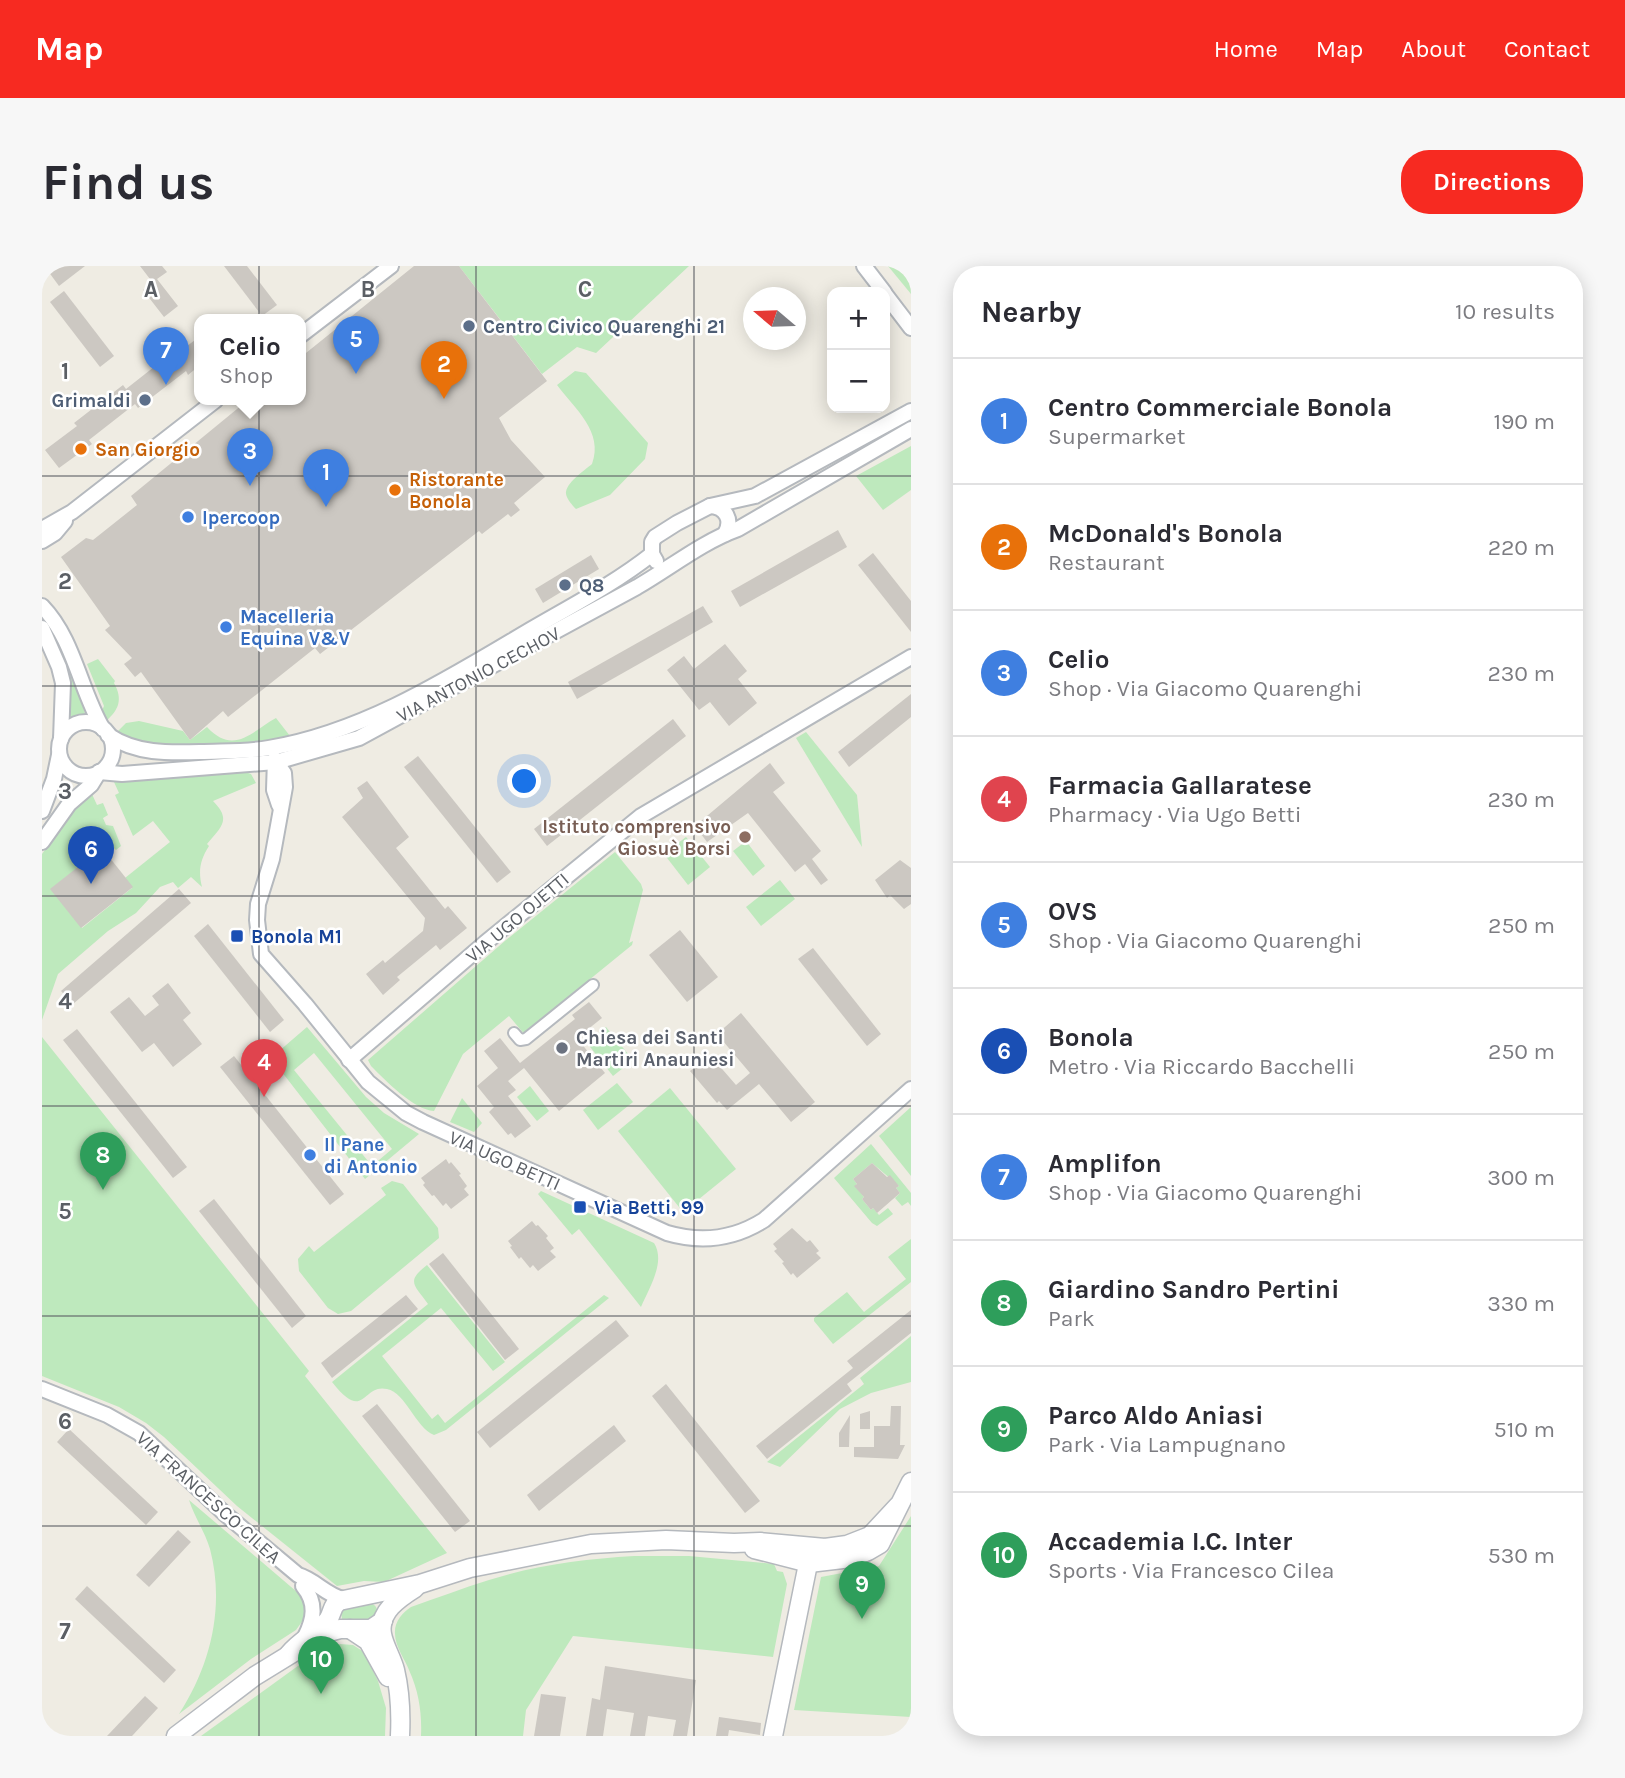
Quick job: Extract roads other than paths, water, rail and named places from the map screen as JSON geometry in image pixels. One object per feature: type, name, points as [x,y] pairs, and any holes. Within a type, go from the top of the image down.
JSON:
[{"type":"street","points":[[306,331],[391,266]]},
{"type":"street","points":[[864,266],[880,287]]},
{"type":"street","points":[[890,301],[911,328]]},
{"type":"street","points":[[42,529],[72,512],[210,405]]},
{"type":"street","name":"VIA ANTONIO CECHOV","points":[[105,732],[130,747],[164,752],[274,755],[358,723],[411,697],[629,572],[652,554],[655,537],[710,506],[755,496],[911,411]]},
{"type":"street","name":"VIA ANTONIO CECHOV","points":[[99,772],[122,774],[274,755],[359,738],[637,587],[911,429]]},
{"type":"street","points":[[710,506],[721,509],[728,518],[725,534]]},
{"type":"street","points":[[42,541],[59,528],[72,512]]},
{"type":"street","points":[[652,554],[661,564],[671,565]]},
{"type":"street","points":[[42,606],[65,642],[95,715],[111,742],[108,764],[91,785],[64,810],[42,842]]},
{"type":"street","points":[[42,628],[63,683],[59,755],[54,779],[42,811]]},
{"type":"street","name":"VIA UGO OJETTI","points":[[349,1060],[504,926],[646,812],[911,657]]},
{"type":"street","points":[[61,739],[72,726],[80,723],[88,723],[105,732]]},
{"type":"street","points":[[59,755],[62,763],[74,774],[89,776],[99,772]]},
{"type":"street","name":"VIA UGO BETTI","points":[[274,755],[284,778],[272,859],[258,904],[261,954],[368,1082],[386,1099],[423,1122],[655,1228],[695,1239],[734,1235],[764,1220],[911,1089]]},
{"type":"street","points":[[514,1033],[520,1040],[526,1039],[593,985]]},
{"type":"street","name":"VIA FRANCESCO CILEA","points":[[42,1390],[107,1415],[139,1433],[300,1581],[340,1624]]},
{"type":"street","points":[[396,1689],[368,1641],[340,1624],[336,1602],[363,1594],[420,1584],[470,1568],[591,1544],[666,1540],[760,1542],[810,1555],[859,1542],[870,1536],[898,1506],[911,1482]]},
{"type":"street","points":[[773,1736],[810,1555]]},
{"type":"street","name":"VIA FRANCESCO CILEA","points":[[300,1581],[306,1577],[344,1600]]},
{"type":"street","points":[[300,1581],[311,1597],[313,1614],[305,1637]]},
{"type":"street","points":[[289,1654],[305,1637],[327,1621],[371,1629],[385,1617],[395,1602],[420,1584]]},
{"type":"street","points":[[373,1594],[384,1601],[385,1617],[381,1633],[395,1671],[400,1736]]},
{"type":"street","points":[[176,1736],[289,1654],[340,1624]]},
{"type":"place","name":"Centro Civico Quarenghi 21","points":[[469,326]]},
{"type":"place","name":"OVS","points":[[356,374]]},
{"type":"place","name":"Amplifon","points":[[166,385]]},
{"type":"place","name":"McDonald's Bonola","points":[[444,399]]},
{"type":"place","name":"Grimaldi","points":[[145,400]]},
{"type":"place","name":"San Giorgio","points":[[81,449]]},
{"type":"place","name":"Celio","points":[[250,486]]},
{"type":"place","name":"Ristorante Bonola","points":[[395,490]]},
{"type":"place","name":"Centro Commerciale Bonola","points":[[326,507]]},
{"type":"place","name":"Ipercoop","points":[[188,517]]},
{"type":"place","name":"Q8","points":[[565,585]]},
{"type":"place","name":"Macelleria Equina V&V","points":[[226,627]]},
{"type":"place","name":"Istituto comprensivo Giosuè Borsi","points":[[745,837]]},
{"type":"place","name":"Bonola","points":[[91,884]]},
{"type":"place","name":"Bonola M1","points":[[237,936]]},
{"type":"place","name":"Chiesa dei Santi Martiri Anauniesi","points":[[562,1048]]},
{"type":"place","name":"Farmacia Gallaratese","points":[[264,1097]]},
{"type":"place","name":"Il Pane di Antonio","points":[[310,1155]]},
{"type":"place","name":"Giardino Sandro Pertini","points":[[103,1190]]},
{"type":"place","name":"Via Betti, 99","points":[[580,1207]]},
{"type":"place","name":"Parco Aldo Aniasi","points":[[862,1619]]},
{"type":"place","name":"Accademia I.C. Inter","points":[[321,1694]]}]
